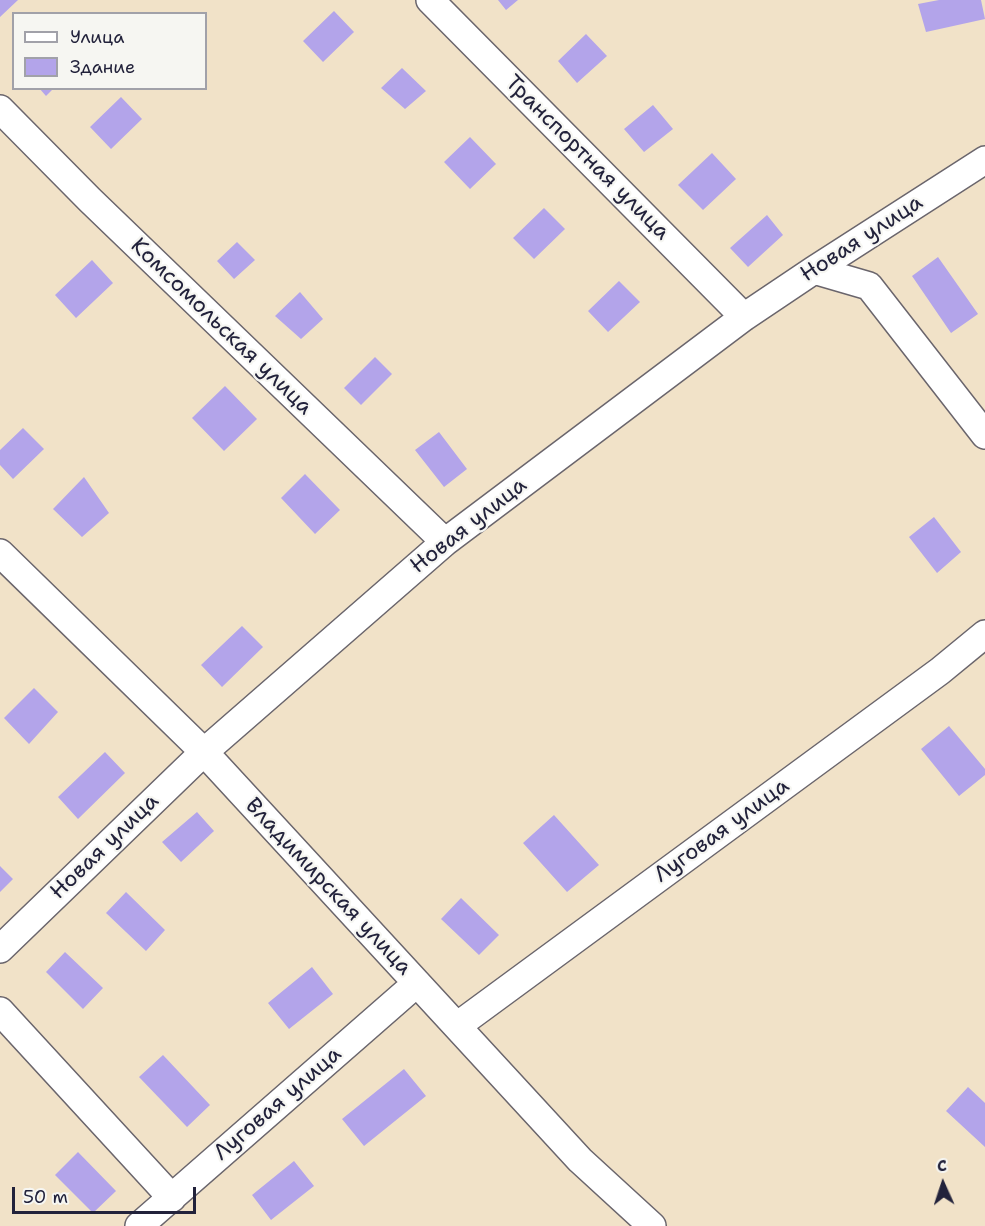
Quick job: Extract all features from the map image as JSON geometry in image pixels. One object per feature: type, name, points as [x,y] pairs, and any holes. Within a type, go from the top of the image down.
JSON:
[{"type":"street","name":"Транспортная улица","points":[[430,0],[744,317]]},
{"type":"street","name":"Комсомольская улица","points":[[0,109],[90,200],[445,542]]},
{"type":"street","name":"Новая улица","points":[[0,950],[204,752],[445,542],[744,317],[985,160]]},
{"type":"street","points":[[814,270],[869,286],[985,435]]},
{"type":"street","name":"Владимирская улица","points":[[0,554],[204,752],[580,1160],[651,1226]]},
{"type":"street","name":"Луговая улица","points":[[457,1026],[940,671],[985,634]]},
{"type":"street","name":"Луговая улица","points":[[140,1226],[417,983]]},
{"type":"street","points":[[0,1011],[172,1198]]},
{"type":"building","points":[[0,0],[18,0],[0,17]]},
{"type":"building","points":[[498,0],[518,0],[506,10]]},
{"type":"building","points":[[939,0],[981,0],[985,19],[926,32],[918,4]]},
{"type":"building","points":[[334,11],[354,32],[323,62],[303,41]]},
{"type":"building","points":[[586,34],[607,56],[577,83],[558,61]]},
{"type":"building","points":[[402,68],[426,91],[405,109],[381,88]]},
{"type":"building","points":[[41,90],[52,90],[46,96]]},
{"type":"building","points":[[121,97],[142,119],[111,149],[90,127]]},
{"type":"building","points":[[653,105],[673,129],[644,152],[624,129]]},
{"type":"building","points":[[470,137],[496,164],[470,189],[444,162]]},
{"type":"building","points":[[712,153],[736,179],[703,210],[678,185]]},
{"type":"building","points":[[544,208],[565,229],[534,259],[513,238]]},
{"type":"building","points":[[767,215],[783,235],[748,267],[730,248]]},
{"type":"building","points":[[237,242],[255,260],[234,279],[217,261]]},
{"type":"building","points":[[938,257],[978,314],[951,333],[912,276]]},
{"type":"building","points":[[92,260],[113,283],[76,318],[55,295]]},
{"type":"building","points":[[619,281],[640,302],[608,332],[588,311]]},
{"type":"building","points":[[300,292],[323,319],[301,339],[275,316]]},
{"type":"building","points":[[375,357],[392,374],[361,405],[344,388]]},
{"type":"building","points":[[225,386],[257,419],[224,451],[192,418]]},
{"type":"building","points":[[23,428],[44,449],[13,479],[0,465],[0,450]]},
{"type":"building","points":[[439,432],[467,469],[444,487],[415,450]]},
{"type":"building","points":[[305,474],[340,510],[315,534],[281,498]]},
{"type":"building","points":[[84,477],[109,513],[82,537],[53,509]]},
{"type":"building","points":[[934,517],[961,552],[937,573],[909,537]]},
{"type":"building","points":[[242,626],[263,647],[222,687],[201,665]]},
{"type":"building","points":[[34,688],[58,712],[29,744],[4,718]]},
{"type":"building","points":[[949,726],[985,769],[985,775],[959,796],[921,749]]},
{"type":"building","points":[[105,752],[125,773],[78,819],[58,797]]},
{"type":"building","points":[[197,812],[214,831],[181,862],[162,842]]},
{"type":"building","points":[[554,815],[599,865],[567,892],[523,843]]},
{"type":"building","points":[[0,866],[13,879],[0,892]]},
{"type":"building","points":[[126,892],[165,930],[146,951],[106,913]]},
{"type":"building","points":[[461,898],[499,935],[479,955],[441,919]]},
{"type":"building","points":[[65,952],[103,988],[83,1009],[46,972]]},
{"type":"building","points":[[312,967],[333,994],[289,1029],[268,1003]]},
{"type":"building","points":[[163,1055],[210,1105],[187,1127],[139,1077]]},
{"type":"building","points":[[404,1069],[426,1096],[364,1146],[342,1119]]},
{"type":"building","points":[[968,1087],[985,1103],[985,1147],[946,1111]]},
{"type":"building","points":[[78,1152],[116,1191],[93,1213],[55,1175]]},
{"type":"building","points":[[294,1161],[314,1186],[271,1220],[252,1195]]}]
